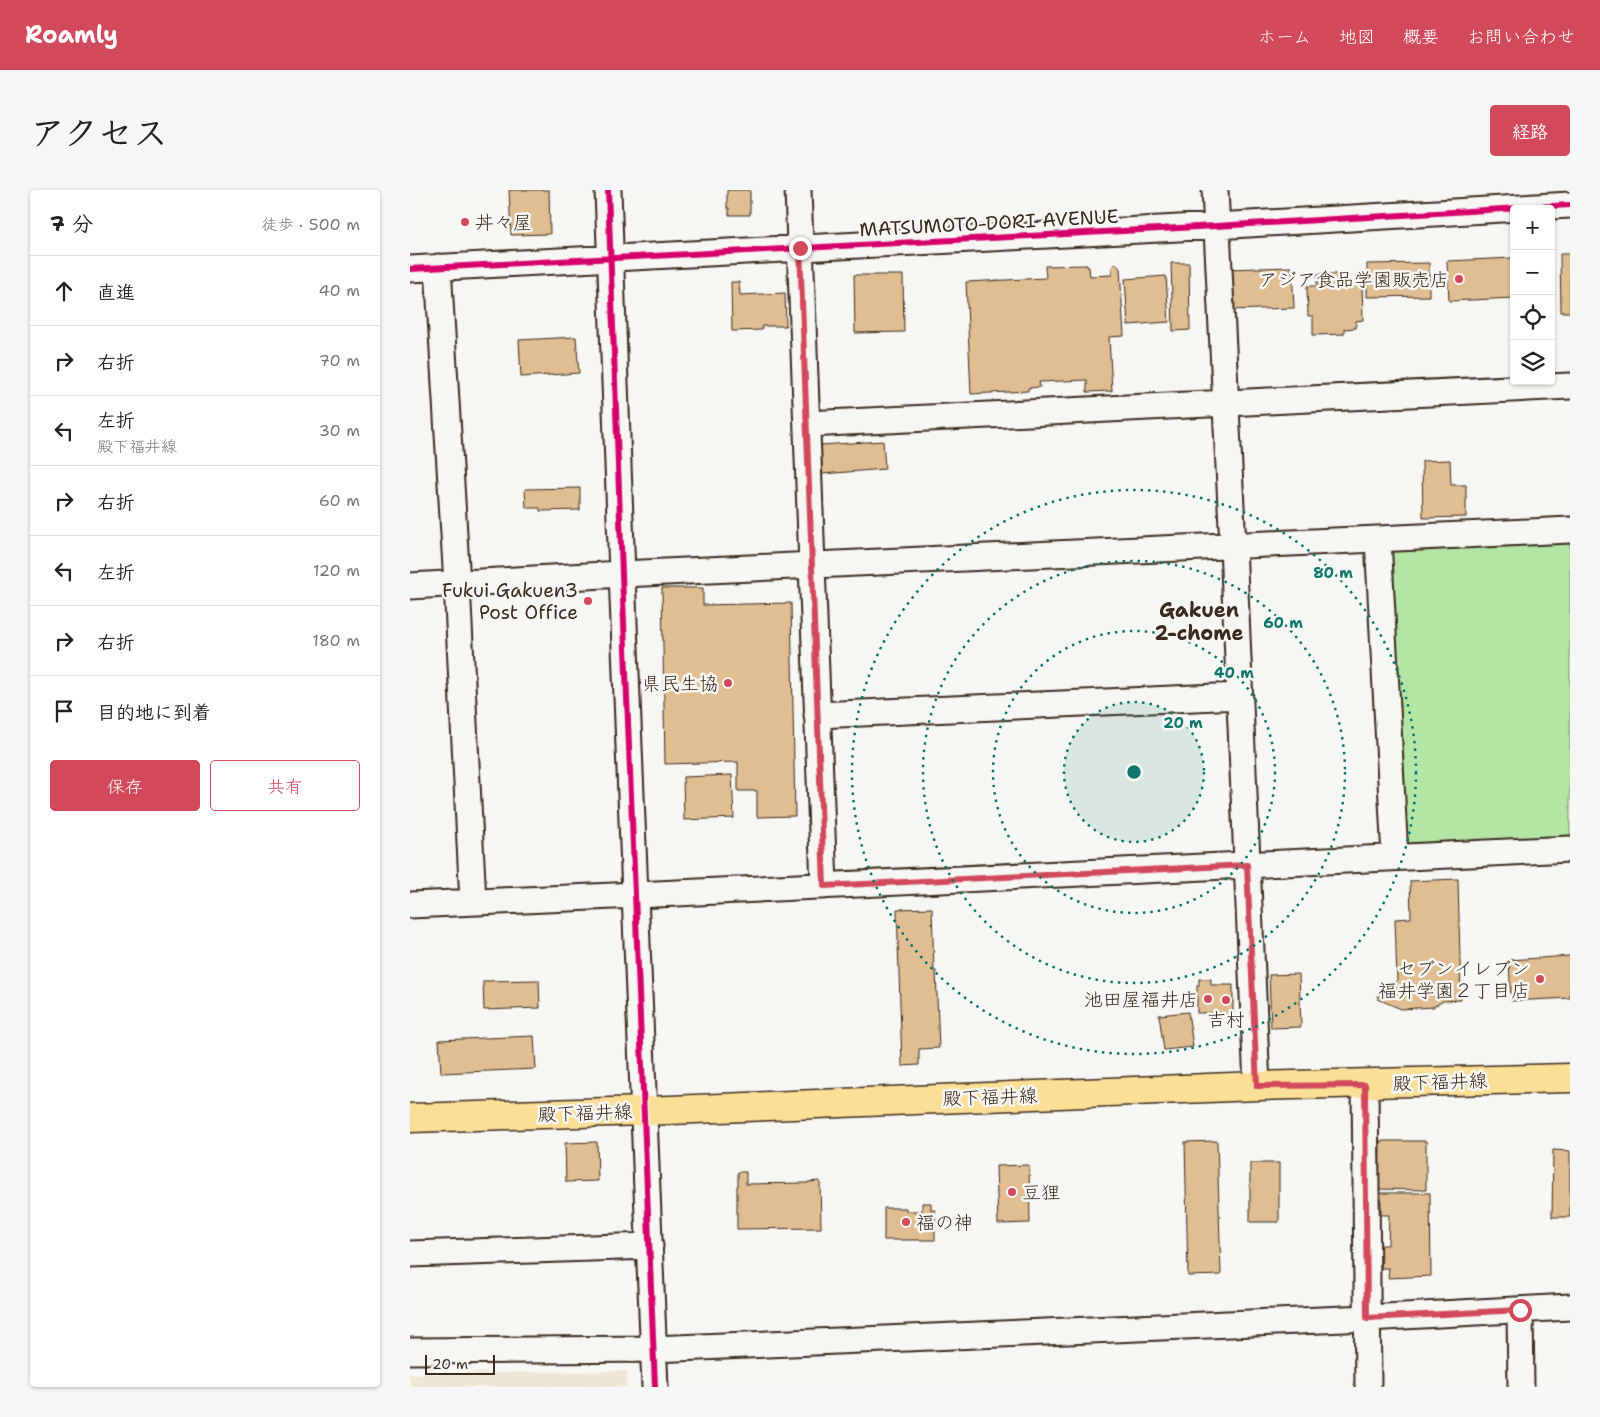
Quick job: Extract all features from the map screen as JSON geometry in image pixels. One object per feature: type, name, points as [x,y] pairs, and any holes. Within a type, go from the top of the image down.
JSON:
[{"type":"main road","name":"殿下福井線","points":[[410,1118],[645,1111],[1257,1086],[1365,1085],[1570,1078]]},
{"type":"street","points":[[608,190],[655,1387]]},
{"type":"street","points":[[798,190],[824,886]]},
{"type":"street","points":[[1214,190],[1233,546],[1257,1086]]},
{"type":"street","name":"MATSUMOTO-DORI AVENUE","points":[[410,269],[1570,205]]},
{"type":"street","points":[[438,267],[457,584],[473,902]]},
{"type":"street","points":[[807,424],[1570,386]]},
{"type":"street","points":[[410,586],[622,574],[1570,530]]},
{"type":"street","points":[[1378,539],[1395,858]]},
{"type":"street","points":[[817,716],[1240,696]]},
{"type":"street","points":[[410,905],[1570,849]]},
{"type":"street","points":[[1365,1085],[1368,1387]]},
{"type":"street","points":[[410,1254],[650,1246]]},
{"type":"street","points":[[410,1351],[654,1349],[1367,1318],[1570,1307]]},
{"type":"street","points":[[1520,1310],[1521,1387]]},
{"type":"shaded area","points":[[627,1371],[627,1387],[410,1387],[410,1374]]},
{"type":"green space","points":[[1570,530],[1570,849],[1395,857],[1378,539]]},
{"type":"building","points":[[509,190],[549,190],[550,234],[511,235]]},
{"type":"building","points":[[727,190],[750,190],[750,215],[729,215]]},
{"type":"building","points":[[1560,254],[1570,254],[1570,312],[1561,312]]},
{"type":"building","points":[[1510,258],[1510,298],[1449,301],[1447,261]]},
{"type":"building","points":[[1171,263],[1189,263],[1190,330],[1173,331]]},
{"type":"building","points":[[1429,263],[1429,296],[1367,297],[1367,264]]},
{"type":"building","points":[[1114,264],[1117,264],[1120,269],[1124,336],[1109,337],[1112,391],[1087,392],[1087,380],[1039,382],[1040,387],[1028,388],[1028,391],[971,394],[966,282],[1046,278],[1045,266],[1087,265],[1090,276],[1112,275]]},
{"type":"building","points":[[1292,267],[1294,308],[1228,310],[1227,269]]},
{"type":"building","points":[[1317,274],[1346,274],[1346,283],[1362,283],[1363,320],[1356,321],[1356,328],[1344,329],[1344,334],[1313,335],[1313,316],[1308,316],[1307,286],[1317,286]]},
{"type":"building","points":[[854,275],[903,275],[904,332],[855,333]]},
{"type":"building","points":[[1166,276],[1169,322],[1128,325],[1125,279]]},
{"type":"building","points":[[731,282],[739,282],[740,295],[785,293],[786,326],[762,326],[762,330],[732,331]]},
{"type":"building","points":[[576,337],[579,373],[521,377],[519,340]]},
{"type":"building","points":[[883,441],[885,469],[822,474],[820,445]]},
{"type":"building","points":[[1450,460],[1451,485],[1466,485],[1466,517],[1423,518],[1422,461]]},
{"type":"building","points":[[580,488],[580,510],[540,511],[540,508],[526,508],[525,489]]},
{"type":"building","name":"県民生協","points":[[662,588],[703,588],[703,605],[791,603],[795,816],[757,817],[757,791],[738,791],[738,762],[665,764]]},
{"type":"building","points":[[732,775],[734,818],[684,820],[683,777]]},
{"type":"building","points":[[1458,879],[1461,1000],[1443,1001],[1433,1007],[1401,1009],[1378,999],[1378,992],[1383,987],[1397,981],[1395,919],[1411,918],[1410,881]]},
{"type":"building","points":[[932,908],[939,1048],[919,1049],[919,1065],[902,1066],[897,909]]},
{"type":"building","name":"セブンイレブン 福井学園２丁目店","points":[[1570,956],[1570,998],[1511,1001],[1509,960]]},
{"type":"building","points":[[1299,974],[1301,1027],[1271,1028],[1269,975]]},
{"type":"building","points":[[1199,979],[1211,979],[1211,985],[1233,985],[1233,1017],[1224,1017],[1224,1013],[1197,1013],[1197,985],[1199,985]]},
{"type":"building","points":[[539,980],[540,1008],[484,1010],[483,981]]},
{"type":"building","points":[[1188,1012],[1193,1047],[1164,1050],[1159,1015]]},
{"type":"building","points":[[534,1036],[536,1069],[441,1073],[439,1040]]},
{"type":"building","points":[[1217,1141],[1221,1275],[1188,1276],[1185,1142]]},
{"type":"building","points":[[1380,1141],[1426,1141],[1426,1190],[1379,1189]]},
{"type":"building","points":[[597,1142],[598,1181],[566,1182],[565,1143]]},
{"type":"building","points":[[1553,1150],[1570,1151],[1570,1217],[1552,1217]]},
{"type":"building","points":[[1250,1163],[1279,1163],[1279,1222],[1250,1222]]},
{"type":"building","points":[[1029,1165],[1030,1223],[998,1224],[996,1166]]},
{"type":"building","points":[[738,1172],[746,1172],[746,1184],[808,1183],[820,1181],[821,1228],[737,1229]]},
{"type":"building","points":[[1381,1193],[1430,1193],[1431,1276],[1388,1278],[1389,1268],[1381,1268],[1382,1256],[1380,1256],[1380,1245],[1388,1245],[1389,1215],[1381,1215]]},
{"type":"building","points":[[922,1203],[931,1203],[931,1210],[935,1210],[935,1240],[884,1240],[884,1208],[906,1208],[906,1211],[922,1211]]},
{"type":"cycle path","points":[[608,190],[655,1387]]},
{"type":"cycle path","points":[[410,269],[1570,205]]},
{"type":"place","name":"丼々屋","points":[[465,222]]},
{"type":"place","name":"アジア食品学園販売店","points":[[1459,279]]},
{"type":"place","name":"Fukui Gakuen3 Post Office","points":[[588,601]]},
{"type":"place","name":"県民生協","points":[[728,683]]},
{"type":"place","name":"セブンイレブン 福井学園２丁目店","points":[[1540,979]]},
{"type":"place","name":"池田屋福井店","points":[[1208,999]]},
{"type":"place","name":"吉村","points":[[1226,1000]]},
{"type":"place","name":"豆狸","points":[[1012,1192]]},
{"type":"place","name":"福の神","points":[[906,1222]]},
{"type":"district","name":"Gakuen 2-chome","points":[[1199,622]]},
{"type":"route","points":[[800,248],[824,886],[1247,865],[1257,1086],[1365,1085],[1367,1318],[1520,1310]]}]
